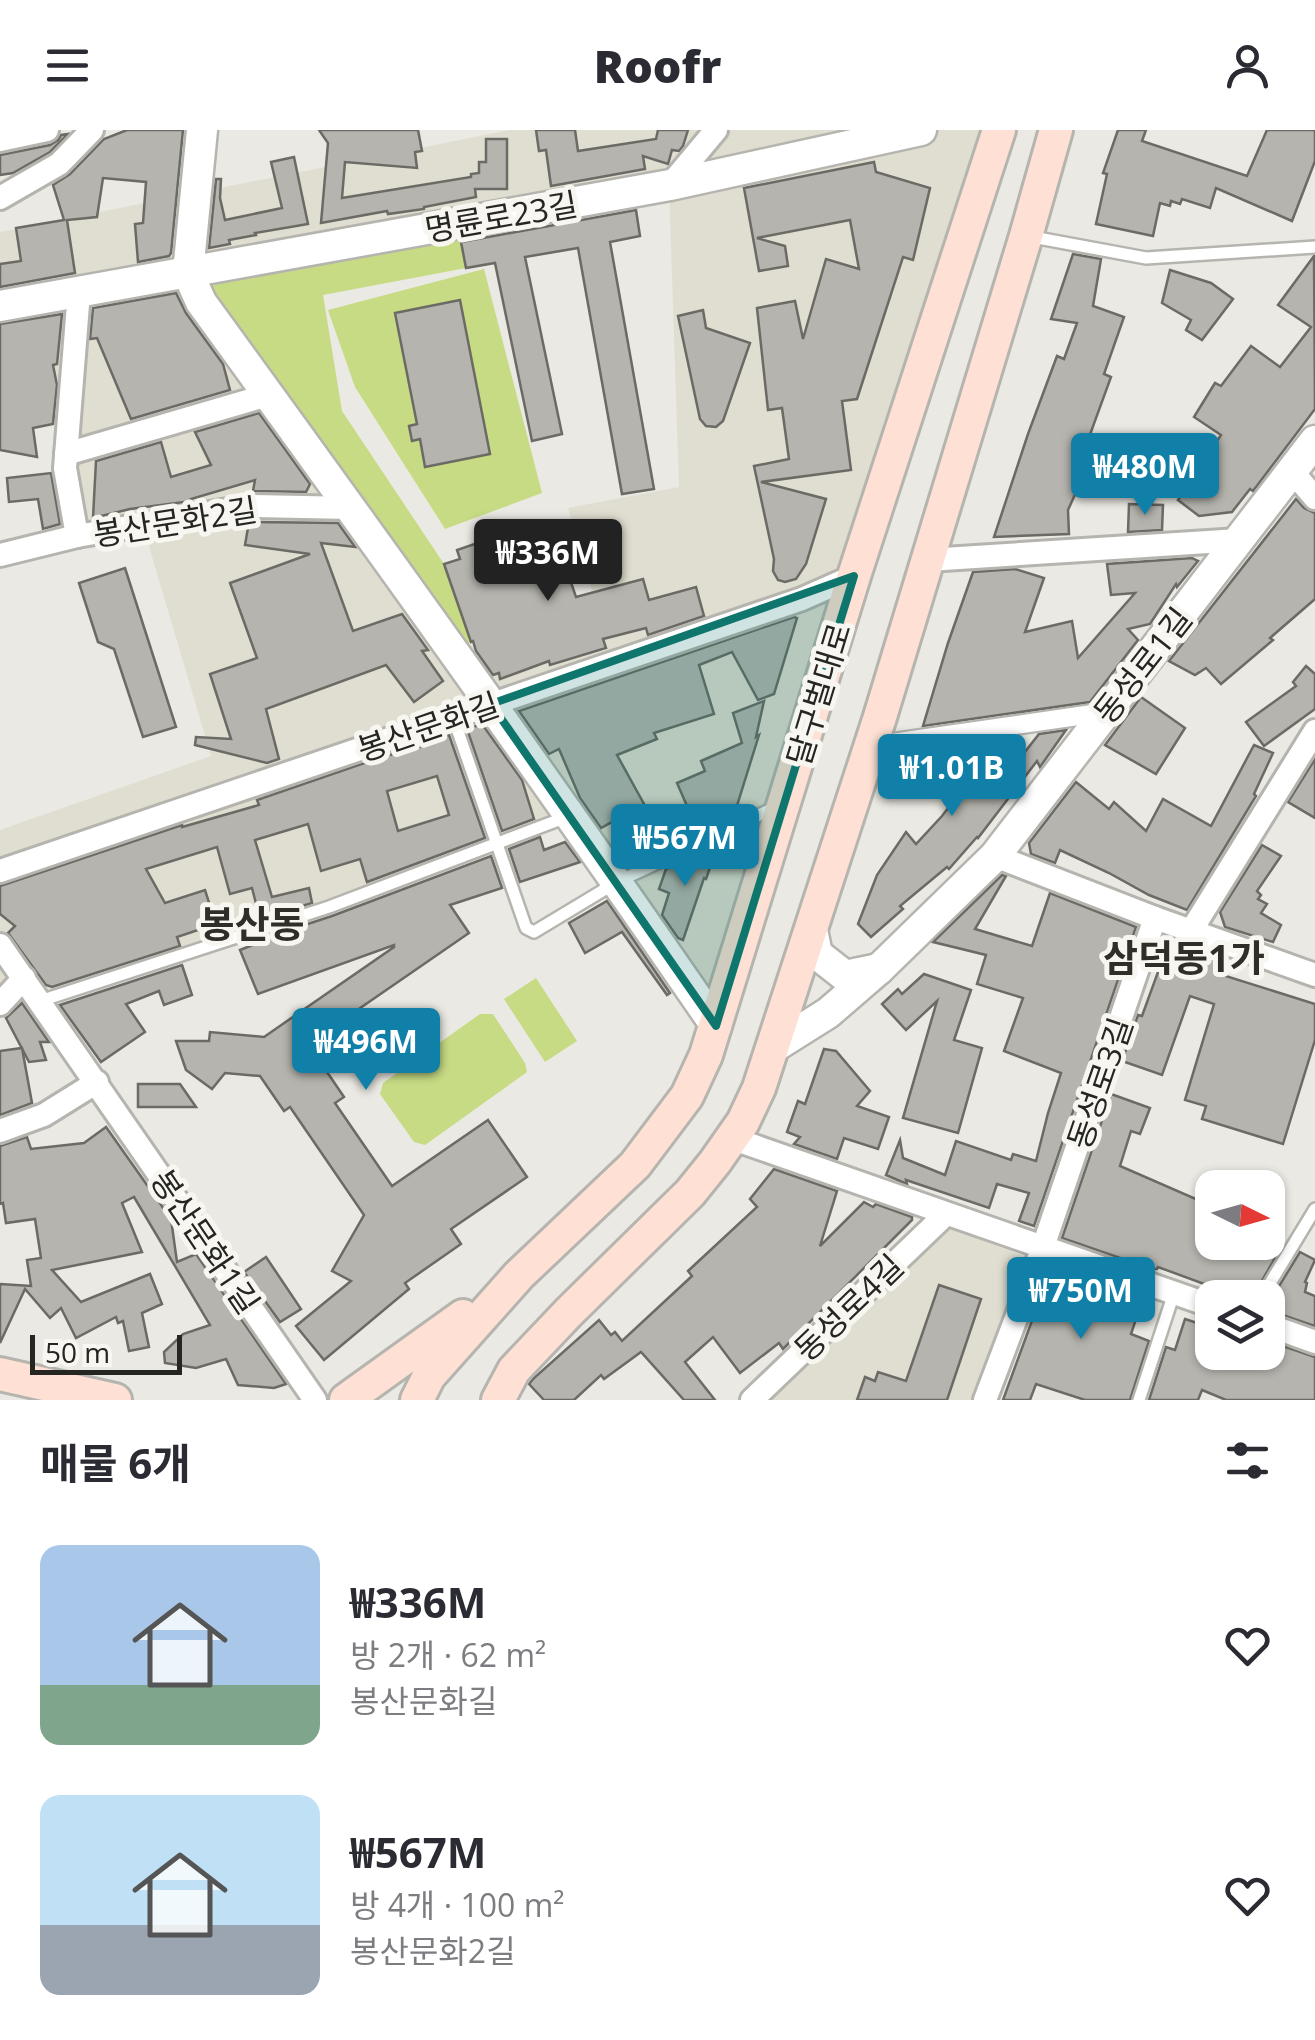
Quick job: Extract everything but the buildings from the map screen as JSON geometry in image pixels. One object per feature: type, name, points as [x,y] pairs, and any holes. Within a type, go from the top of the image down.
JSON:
[{"type":"main road","name":"달구벌대로","points":[[417,1400],[429,1376],[519,1275],[636,1165],[687,1096],[706,1055],[854,576],[999,130]]},
{"type":"main road","name":"달구벌대로","points":[[498,1400],[690,1192],[731,1138],[760,1088],[871,746],[1056,130]]},
{"type":"main road","points":[[346,1400],[519,1275]]},
{"type":"main road","points":[[0,1374],[115,1400]]},
{"type":"street","points":[[0,140],[47,130]]},
{"type":"street","points":[[0,198],[59,164],[92,130]]},
{"type":"street","points":[[202,130],[188,273],[200,302],[492,704],[716,1026]]},
{"type":"street","points":[[670,185],[716,130]]},
{"type":"street","name":"명륜로23길","points":[[0,306],[670,185],[921,130]]},
{"type":"street","points":[[77,536],[65,468],[79,292]]},
{"type":"street","points":[[66,454],[268,395]]},
{"type":"street","name":"동성로1길","points":[[774,1047],[828,1013],[879,969],[995,856],[1315,442]]},
{"type":"street","points":[[1292,471],[1315,498]]},
{"type":"street","name":"봉산문화2길","points":[[0,555],[77,536],[251,506],[352,508]]},
{"type":"street","points":[[928,560],[1239,540]]},
{"type":"street","name":"봉산문화길","points":[[0,870],[802,599],[854,576]]},
{"type":"street","points":[[871,746],[1107,712]]},
{"type":"street","points":[[1191,931],[1315,731]]},
{"type":"street","points":[[995,856],[1315,975]]},
{"type":"street","name":"동성로3길","points":[[1043,1247],[1155,918]]},
{"type":"street","points":[[812,930],[817,954],[845,976],[879,969]]},
{"type":"street","name":"봉산문화1길","points":[[0,945],[316,1400]]},
{"type":"street","points":[[0,1004],[24,978]]},
{"type":"street","points":[[0,1131],[44,1115],[98,1082]]},
{"type":"street","points":[[731,1138],[1195,1300]]},
{"type":"street","name":"동성로4길","points":[[752,1400],[945,1214]]},
{"type":"street","points":[[985,1400],[1043,1247]]},
{"type":"street","points":[[1285,1332],[1315,1342]]},
{"type":"lane","points":[[1026,236],[1146,258],[1315,248]]},
{"type":"lane","points":[[453,718],[526,928],[534,932],[617,882],[785,803]]},
{"type":"lane","points":[[40,1001],[329,907],[570,816]]},
{"type":"lane","points":[[1272,1280],[1315,1209]]},
{"type":"lane","points":[[1140,1400],[1174,1293]]},
{"type":"highlighted area","points":[[854,576],[716,1026],[491,704]]},
{"type":"shaded area","points":[[510,130],[999,130],[716,1026],[570,816],[40,1001],[24,978],[0,985],[0,830],[211,756],[148,543],[242,509],[77,536],[70,377],[0,389],[0,232]],"holes":[[[669,185],[679,487],[568,508],[595,600],[455,653],[188,273]]]},
{"type":"shaded area","points":[[943,1225],[1026,1257],[976,1400],[767,1400]]},
{"type":"green space","points":[[459,223],[466,268],[323,295],[342,411],[444,564],[471,642],[454,648],[188,273]]},
{"type":"green space","points":[[484,269],[542,493],[445,529],[355,387],[328,310]]},
{"type":"green space","points":[[536,978],[577,1041],[545,1062],[504,999]]},
{"type":"green space","points":[[480,1014],[493,1014],[527,1072],[425,1145],[414,1142],[380,1094],[383,1083]]},
{"type":"district","name":"봉산동","points":[[252,923]]},
{"type":"district","name":"삼덕동1가","points":[[1184,957]]}]
